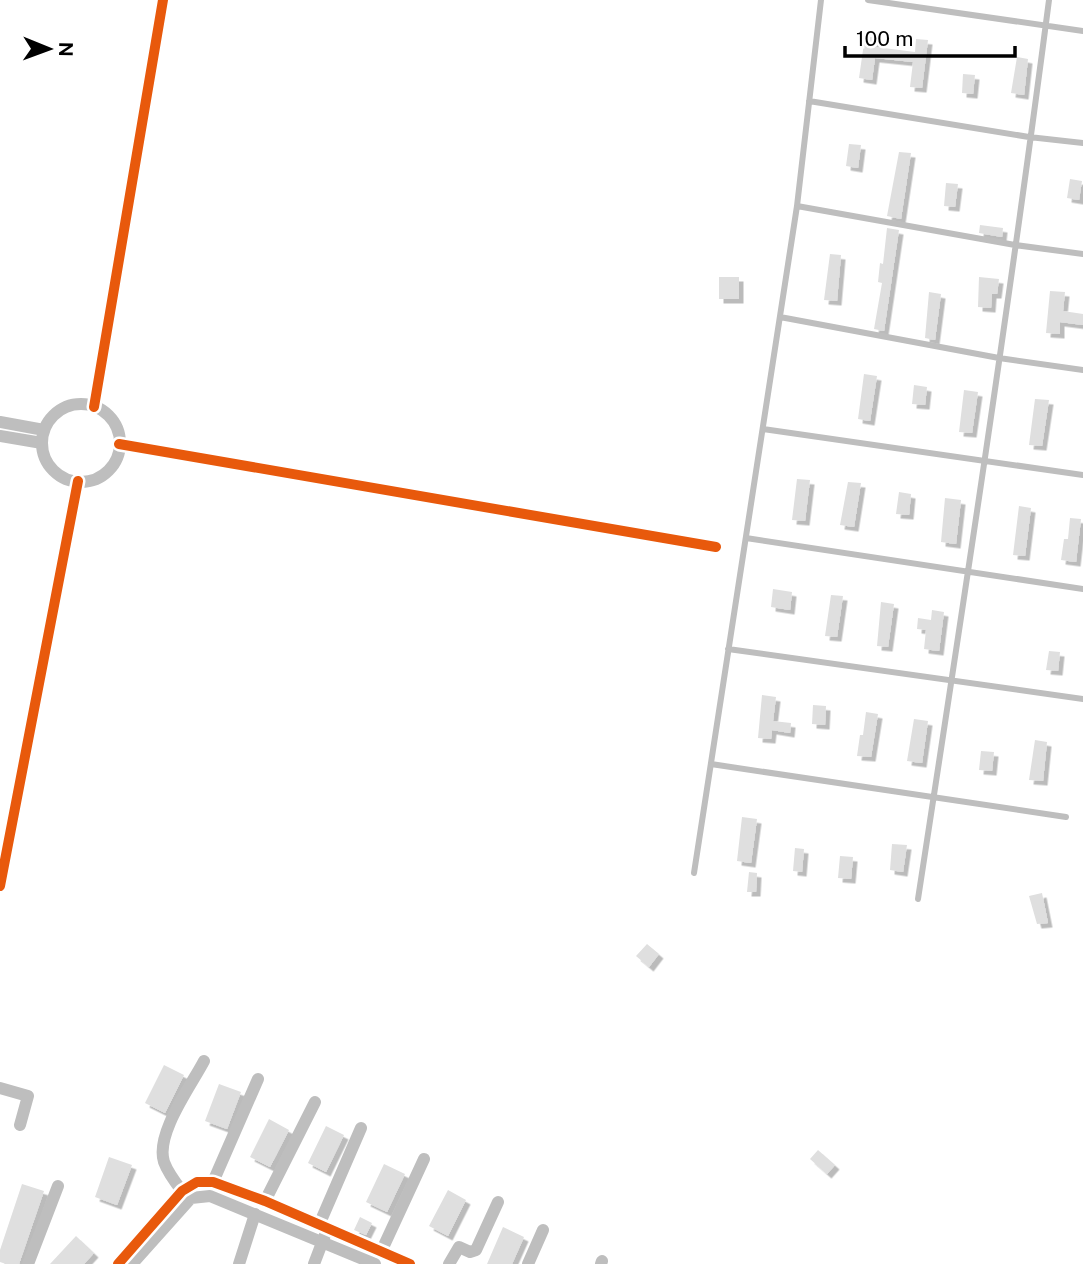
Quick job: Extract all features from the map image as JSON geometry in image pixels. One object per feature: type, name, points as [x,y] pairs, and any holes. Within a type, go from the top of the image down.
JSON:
[{"type":"street","points":[[94,407],[163,0]]},
{"type":"street","points":[[75,404],[94,407],[109,417],[116,427],[118,452],[105,474],[93,480],[68,480],[57,474],[48,464],[43,452],[43,437],[53,416],[63,408],[75,404]]},
{"type":"street","points":[[0,422],[43,437]]},
{"type":"street","points":[[0,436],[43,437]]},
{"type":"street","points":[[119,444],[716,547]]},
{"type":"street","points":[[0,886],[78,481]]},
{"type":"street","points":[[182,1191],[163,1160],[163,1144],[168,1128],[204,1061]]},
{"type":"street","points":[[214,1182],[258,1079]]},
{"type":"street","points":[[0,1088],[28,1096],[20,1125]]},
{"type":"street","points":[[265,1201],[316,1102]]},
{"type":"street","points":[[314,1264],[322,1242],[323,1226],[361,1128]]},
{"type":"street","points":[[382,1252],[424,1159]]},
{"type":"street","points":[[126,1262],[182,1191],[197,1182],[214,1182],[265,1201],[410,1264]]},
{"type":"street","points":[[28,1264],[58,1186]]},
{"type":"street","points":[[126,1262],[191,1198],[210,1196],[375,1264]]},
{"type":"street","points":[[449,1264],[459,1247],[470,1252],[476,1250],[498,1202]]},
{"type":"street","points":[[239,1264],[256,1214]]},
{"type":"street","points":[[528,1264],[543,1230]]},
{"type":"lane","points":[[694,873],[797,206],[821,0]]},
{"type":"lane","points":[[868,0],[1083,32]]},
{"type":"lane","points":[[918,899],[986,461],[1049,0]]},
{"type":"lane","points":[[809,101],[1029,137],[1083,143]]},
{"type":"lane","points":[[797,206],[1015,245],[1083,254]]},
{"type":"lane","points":[[780,317],[999,358],[1083,370]]},
{"type":"lane","points":[[762,429],[1083,475]]},
{"type":"lane","points":[[746,538],[1083,589]]},
{"type":"lane","points":[[728,649],[1083,699]]},
{"type":"lane","points":[[710,764],[1066,817]]},
{"type":"building","points":[[865,36],[877,38],[876,47],[915,52],[916,39],[928,40],[922,88],[910,87],[913,62],[875,58],[872,80],[859,78]]},
{"type":"building","points":[[1017,57],[1028,59],[1024,95],[1011,93]]},
{"type":"building","points":[[963,74],[975,75],[973,94],[962,93]]},
{"type":"building","points":[[849,144],[861,145],[858,168],[846,166]]},
{"type":"building","points":[[899,152],[911,153],[901,219],[887,216]]},
{"type":"building","points":[[1070,179],[1082,181],[1079,200],[1067,198]]},
{"type":"building","points":[[946,183],[958,184],[955,207],[944,206]]},
{"type":"building","points":[[980,225],[1003,228],[1002,237],[979,233]]},
{"type":"building","points":[[887,228],[899,230],[884,331],[874,329],[882,283],[878,282],[880,263],[883,264]]},
{"type":"building","points":[[830,254],[841,255],[837,301],[824,300]]},
{"type":"building","points":[[719,277],[739,277],[739,299],[719,299]]},
{"type":"building","points":[[979,277],[999,279],[997,294],[992,294],[991,308],[978,307]]},
{"type":"building","points":[[1050,291],[1065,292],[1063,311],[1083,314],[1083,325],[1060,322],[1060,334],[1046,333]]},
{"type":"building","points":[[929,292],[941,294],[935,340],[925,338]]},
{"type":"building","points":[[864,374],[877,376],[870,421],[858,419]]},
{"type":"building","points":[[914,385],[927,387],[925,405],[912,404]]},
{"type":"building","points":[[964,390],[978,392],[972,433],[959,432]]},
{"type":"building","points":[[1035,399],[1049,400],[1042,446],[1029,445]]},
{"type":"building","points":[[797,479],[810,480],[805,521],[792,520]]},
{"type":"building","points":[[848,482],[861,483],[854,527],[840,525]]},
{"type":"building","points":[[899,492],[911,494],[909,515],[896,514]]},
{"type":"building","points":[[945,498],[961,500],[956,544],[941,542]]},
{"type":"building","points":[[1019,506],[1031,508],[1025,556],[1013,555]]},
{"type":"building","points":[[1070,518],[1081,519],[1076,562],[1061,560],[1064,539],[1068,539]]},
{"type":"building","points":[[773,589],[792,592],[790,610],[771,607]]},
{"type":"building","points":[[831,595],[843,596],[837,637],[825,636]]},
{"type":"building","points":[[881,602],[894,604],[888,647],[877,646]]},
{"type":"building","points":[[932,610],[944,612],[939,651],[924,649],[926,630],[917,629],[918,618],[931,620]]},
{"type":"building","points":[[1049,651],[1060,652],[1058,671],[1046,670]]},
{"type":"building","points":[[762,695],[776,697],[773,721],[791,723],[790,733],[772,730],[771,739],[758,738]]},
{"type":"building","points":[[813,705],[826,706],[825,725],[812,724]]},
{"type":"building","points":[[866,712],[878,714],[871,757],[857,756]]},
{"type":"building","points":[[914,719],[928,721],[922,763],[907,761]]},
{"type":"building","points":[[1035,740],[1047,742],[1043,781],[1029,780]]},
{"type":"building","points":[[981,751],[994,752],[992,771],[979,770]]},
{"type":"building","points":[[742,817],[757,819],[751,863],[737,861]]},
{"type":"building","points":[[892,844],[907,845],[903,872],[890,870]]},
{"type":"building","points":[[795,848],[804,849],[802,872],[793,871]]},
{"type":"building","points":[[840,856],[853,857],[851,879],[838,878]]},
{"type":"building","points":[[749,872],[757,873],[756,892],[747,892]]},
{"type":"building","points":[[1042,893],[1048,923],[1037,924],[1029,896]]},
{"type":"building","points":[[647,944],[659,954],[649,967],[636,956]]},
{"type":"building","points":[[164,1065],[184,1075],[165,1113],[145,1103]]},
{"type":"building","points":[[219,1084],[241,1092],[227,1129],[205,1121]]},
{"type":"building","points":[[269,1119],[289,1130],[270,1167],[250,1157]]},
{"type":"building","points":[[326,1126],[344,1135],[326,1172],[308,1163]]},
{"type":"building","points":[[818,1150],[835,1165],[827,1174],[810,1159]]},
{"type":"building","points":[[109,1157],[132,1165],[117,1205],[95,1197]]},
{"type":"building","points":[[384,1164],[405,1174],[387,1212],[366,1202]]},
{"type":"building","points":[[22,1184],[44,1191],[19,1264],[6,1264],[0,1262],[0,1250]]},
{"type":"building","points":[[448,1190],[466,1200],[448,1236],[429,1226]]},
{"type":"building","points":[[360,1217],[372,1223],[366,1235],[354,1230]]},
{"type":"building","points":[[503,1227],[524,1237],[512,1264],[487,1264]]},
{"type":"building","points":[[76,1236],[94,1253],[84,1264],[50,1264]]},
{"type":"cycle path","points":[[94,407],[163,0]]},
{"type":"cycle path","points":[[119,444],[716,547]]},
{"type":"cycle path","points":[[0,886],[78,481]]},
{"type":"cycle path","points":[[118,1264],[182,1191],[197,1182],[213,1182],[265,1201],[410,1264]]}]
